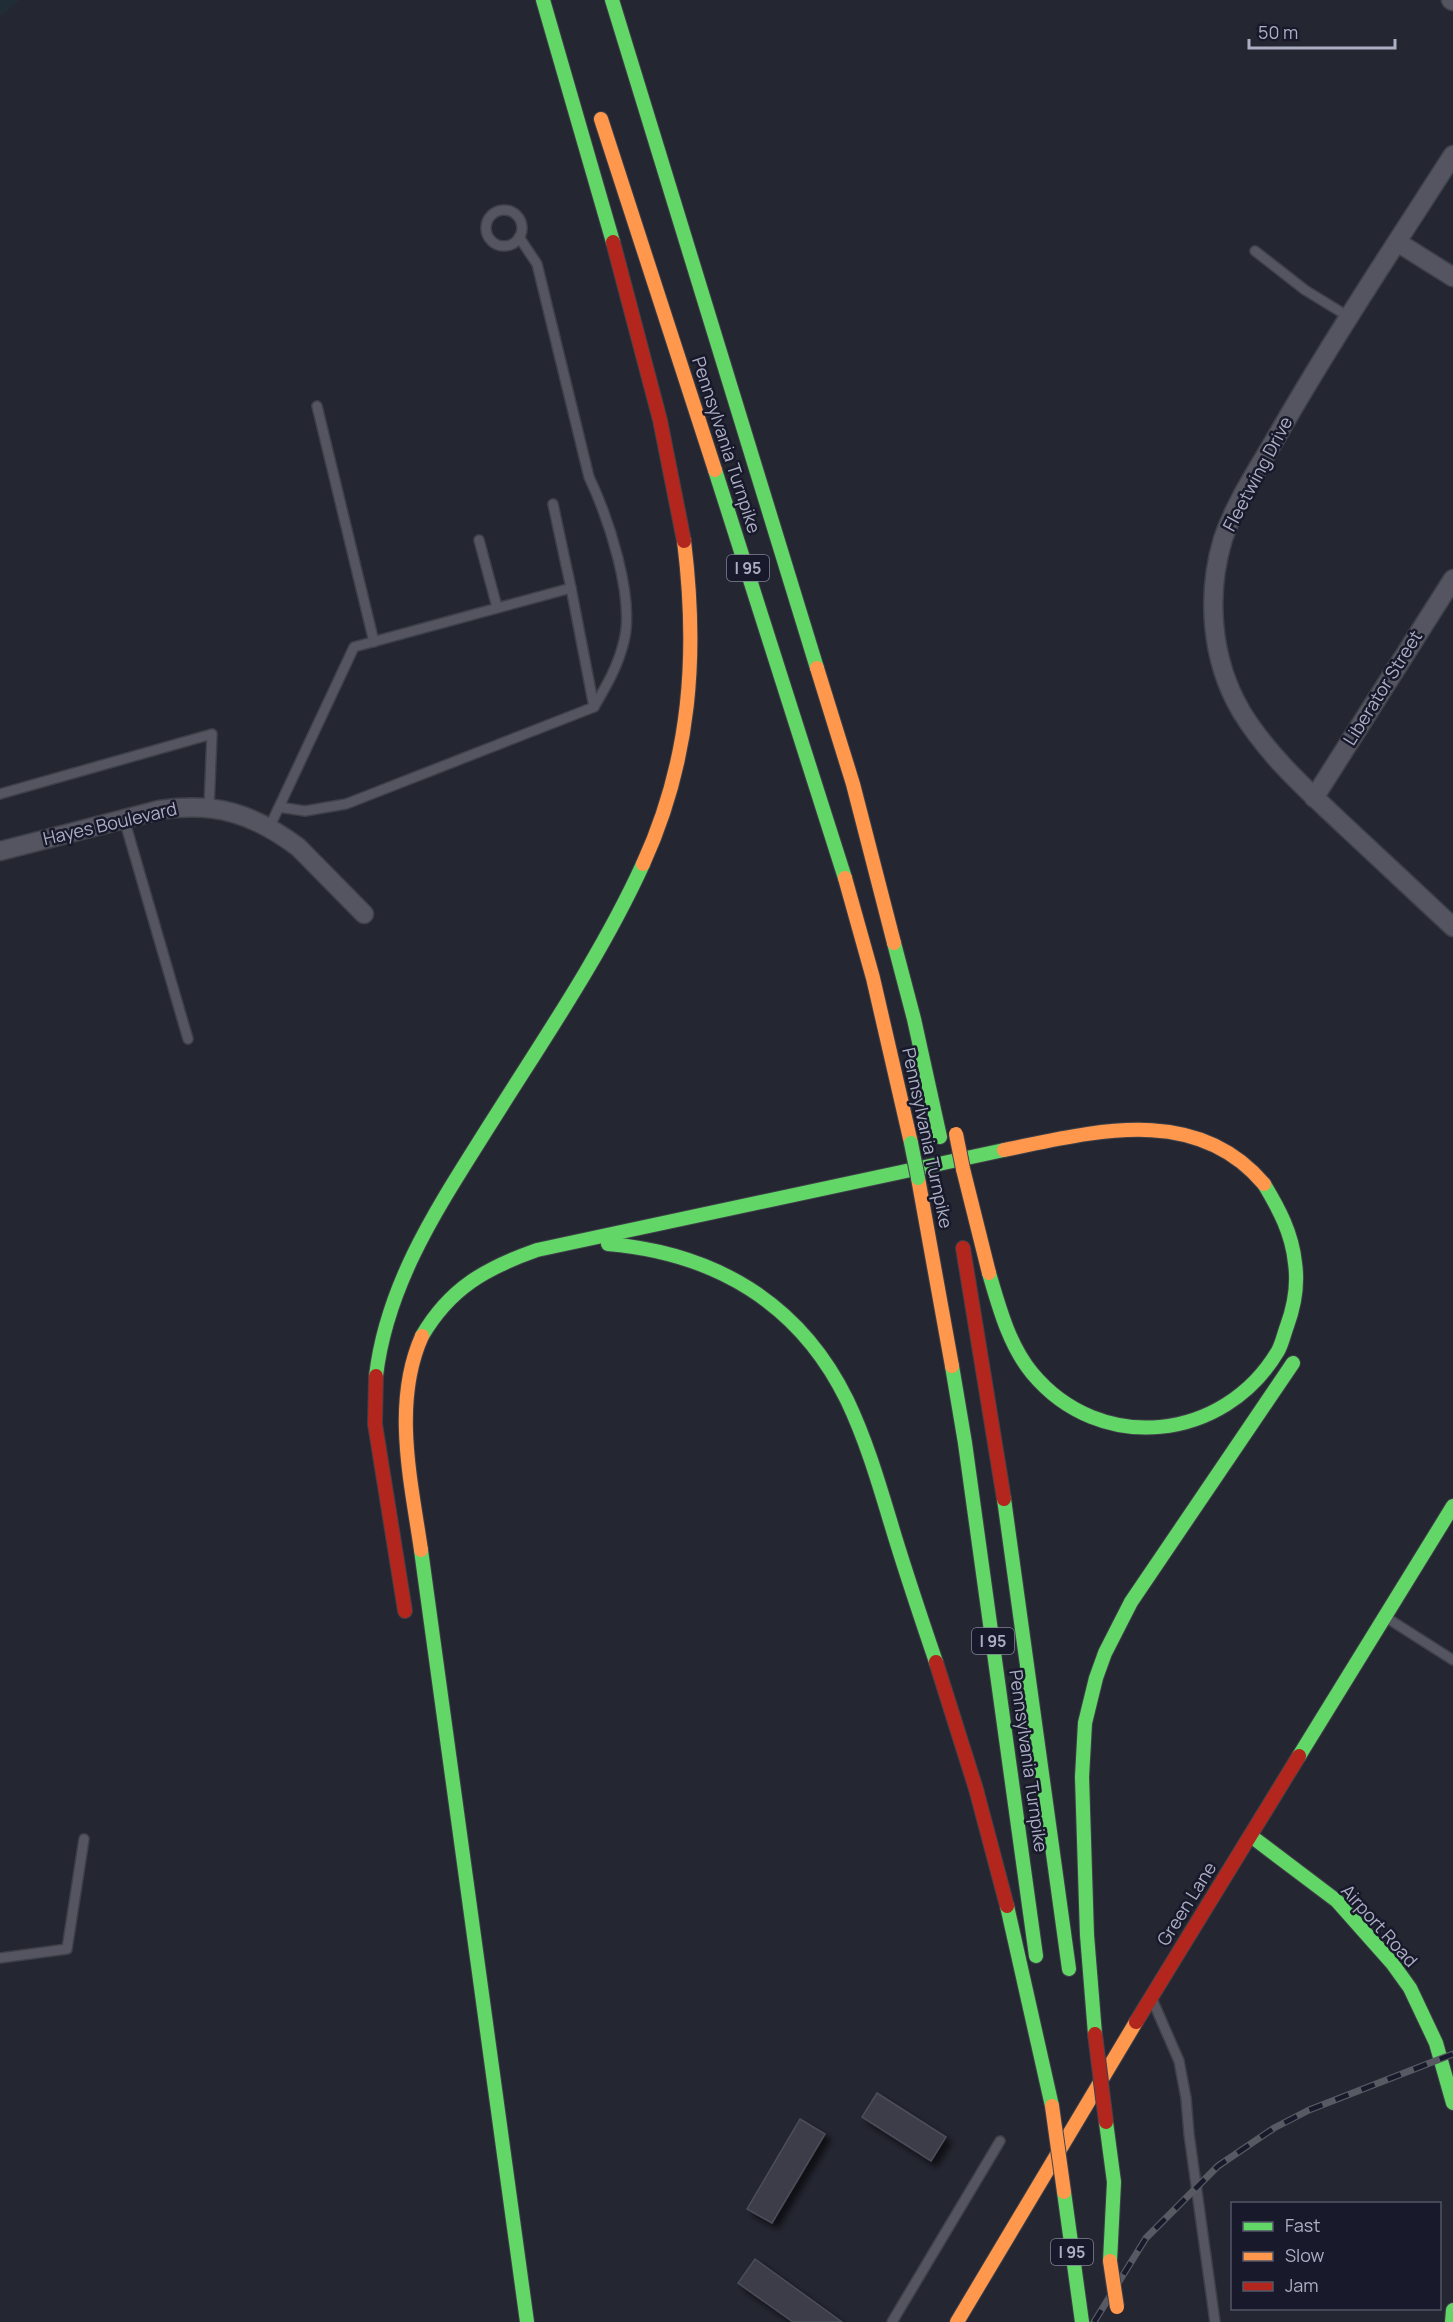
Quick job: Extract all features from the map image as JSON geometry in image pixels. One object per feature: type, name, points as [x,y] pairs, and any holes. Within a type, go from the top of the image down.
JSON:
[{"type":"main road","points":[[407,1624],[375,1422],[375,1393],[383,1333],[398,1284],[435,1211],[602,947],[640,876],[667,802],[681,747],[690,689],[693,625],[691,595],[677,502],[588,148],[543,0]]},
{"type":"main road","name":"Pennsylvania Turnpike","points":[[612,0],[853,784],[885,901],[948,1172]]},
{"type":"main road","name":"Pennsylvania Turnpike","points":[[596,102],[837,846],[873,978],[911,1143],[942,1302],[967,1455],[1037,1965]]},
{"type":"main road","points":[[794,587],[828,655]]},
{"type":"main road","points":[[527,2322],[411,1484],[406,1405],[411,1365],[417,1346],[435,1314],[447,1300],[478,1274],[496,1264],[537,1250],[570,1243],[1034,1144],[1128,1130],[1165,1130],[1183,1133],[1215,1144],[1231,1153],[1268,1190],[1286,1222],[1296,1257],[1297,1293],[1288,1329],[1271,1363],[1245,1392],[1231,1402],[1199,1419],[1181,1425],[1159,1428],[1121,1426],[1093,1416],[1065,1402],[1035,1377],[1022,1359],[1001,1315],[963,1169],[955,1129]]},
{"type":"main road","points":[[894,1158],[975,1141]]},
{"type":"main road","name":"Pennsylvania Turnpike","points":[[961,1239],[1000,1473],[1072,1987]]},
{"type":"main road","points":[[570,1243],[616,1244],[655,1249],[716,1269],[754,1291],[789,1319],[832,1373],[853,1416],[872,1466],[974,1782],[997,1868],[1052,2106]]},
{"type":"main road","points":[[1110,2261],[1114,2182],[1095,2034],[1085,1902],[1082,1777],[1085,1723],[1096,1678],[1113,1636],[1131,1602],[1287,1374],[1300,1349]]},
{"type":"main road","points":[[391,1512],[387,1402],[394,1354]]},
{"type":"main road","name":"Green Lane","points":[[957,2322],[1151,1996],[1453,1506]]},
{"type":"main road","name":"Airport Road","points":[[1251,1836],[1336,1901],[1392,1963],[1410,1988],[1436,2043],[1453,2103]]},
{"type":"main road","name":"I 95","points":[[1039,1989],[1052,2106],[1081,2317]]},
{"type":"main road","points":[[1084,2078],[1090,2122]]},
{"type":"main road","name":"I 95","points":[[1100,2190],[1119,2322]]},
{"type":"main road","points":[[1452,2322],[1453,2310]]},
{"type":"street","name":"Fleetwing Drive","points":[[1453,155],[1297,402],[1228,527],[1216,578],[1213,614],[1219,654],[1229,689],[1257,736],[1314,798],[1453,927]]},
{"type":"street","points":[[1397,242],[1453,277]]},
{"type":"street","name":"Liberator Street","points":[[1314,798],[1453,579]]},
{"type":"street","name":"Hayes Boulevard","points":[[0,851],[124,819],[182,807],[208,807],[248,817],[298,847],[364,914]]},
{"type":"lane","points":[[279,807],[305,811],[346,804],[594,707],[615,671],[625,638],[626,601],[618,560],[602,505],[588,477],[537,264],[519,237],[522,226],[512,211],[500,210],[490,216],[485,226],[488,238],[498,246],[510,245],[519,237]]},
{"type":"lane","points":[[1254,251],[1305,290],[1349,317]]},
{"type":"lane","points":[[316,406],[374,642]]},
{"type":"lane","points":[[553,504],[594,707]]},
{"type":"lane","points":[[479,540],[497,607]]},
{"type":"lane","points":[[269,828],[354,647],[571,588]]},
{"type":"lane","points":[[0,794],[212,734],[208,807]]},
{"type":"lane","points":[[124,819],[188,1040]]},
{"type":"lane","points":[[1385,1617],[1453,1660]]},
{"type":"lane","points":[[0,1958],[67,1949],[84,1839]]},
{"type":"lane","points":[[1151,1996],[1179,2061],[1186,2098],[1215,2322]]},
{"type":"lane","points":[[892,2322],[999,2141]]},
{"type":"shaded area","points":[[0,0],[20,0],[0,17]]},
{"type":"building","points":[[877,2093],[946,2137],[931,2161],[862,2117]]},
{"type":"building","points":[[800,2119],[825,2134],[772,2223],[747,2209]]},
{"type":"building","points":[[755,2259],[842,2322],[793,2322],[738,2283]]},
{"type":"railway","points":[[1094,2322],[1146,2238],[1218,2166],[1274,2128],[1309,2110],[1453,2054]]},
{"type":"traffic: fast","points":[[543,0],[613,242]]},
{"type":"traffic: fast","points":[[612,0],[817,668]]},
{"type":"traffic: fast","points":[[715,470],[845,878]]},
{"type":"traffic: fast","points":[[376,1376],[391,1308],[418,1245],[452,1185],[590,965],[643,864]]},
{"type":"traffic: fast","points":[[894,943],[914,1019],[940,1137]]},
{"type":"traffic: fast","points":[[911,1143],[918,1178]]},
{"type":"traffic: fast","points":[[422,1336],[433,1319],[457,1292],[501,1264],[537,1250],[1004,1150]]},
{"type":"traffic: fast","points":[[989,1273],[1017,1350],[1032,1373],[1060,1399],[1092,1417],[1125,1426],[1160,1427],[1194,1420],[1226,1404],[1255,1381],[1278,1351],[1289,1319],[1296,1287],[1293,1252],[1284,1222],[1264,1184]]},
{"type":"traffic: fast","points":[[608,1244],[647,1249],[683,1258],[718,1271],[749,1289],[778,1310],[804,1336],[827,1366],[847,1400],[861,1434],[936,1662]]},
{"type":"traffic: fast","points":[[1095,2034],[1087,1935],[1082,1777],[1085,1723],[1096,1678],[1105,1653],[1131,1602],[1293,1363]]},
{"type":"traffic: fast","points":[[952,1366],[965,1443],[1036,1956]]},
{"type":"traffic: fast","points":[[1004,1499],[1069,1969]]},
{"type":"traffic: fast","points":[[1299,1756],[1453,1506]]},
{"type":"traffic: fast","points":[[421,1550],[527,2322]]},
{"type":"traffic: fast","points":[[1251,1836],[1337,1901],[1392,1963],[1410,1988],[1436,2043],[1453,2103]]},
{"type":"traffic: fast","points":[[1007,1906],[1052,2106]]},
{"type":"traffic: fast","points":[[1106,2122],[1114,2182],[1110,2261]]},
{"type":"traffic: fast","points":[[1064,2192],[1082,2322]]},
{"type":"traffic: fast","points":[[1452,2322],[1453,2310]]},
{"type":"traffic: slow","points":[[601,119],[715,470]]},
{"type":"traffic: slow","points":[[643,864],[672,785],[687,706],[690,624],[684,541]]},
{"type":"traffic: slow","points":[[817,668],[853,784],[894,943]]},
{"type":"traffic: slow","points":[[845,878],[873,978],[911,1143]]},
{"type":"traffic: slow","points":[[1004,1150],[1107,1131],[1142,1130],[1175,1133],[1207,1142],[1237,1159],[1264,1184]]},
{"type":"traffic: slow","points":[[956,1134],[963,1169]]},
{"type":"traffic: slow","points":[[963,1169],[989,1273]]},
{"type":"traffic: slow","points":[[918,1178],[952,1366]]},
{"type":"traffic: slow","points":[[421,1550],[409,1470],[406,1415],[413,1362],[422,1336]]},
{"type":"traffic: slow","points":[[957,2322],[1136,2022]]},
{"type":"traffic: slow","points":[[1052,2106],[1064,2192]]},
{"type":"traffic: slow","points":[[1110,2261],[1117,2307]]},
{"type":"traffic: jam","points":[[613,242],[660,420],[684,541]]},
{"type":"traffic: jam","points":[[963,1248],[1004,1499]]},
{"type":"traffic: jam","points":[[376,1376],[375,1424],[405,1611]]},
{"type":"traffic: jam","points":[[936,1662],[976,1789],[1007,1906]]},
{"type":"traffic: jam","points":[[1136,2022],[1299,1756]]},
{"type":"traffic: jam","points":[[1095,2034],[1106,2122]]}]
